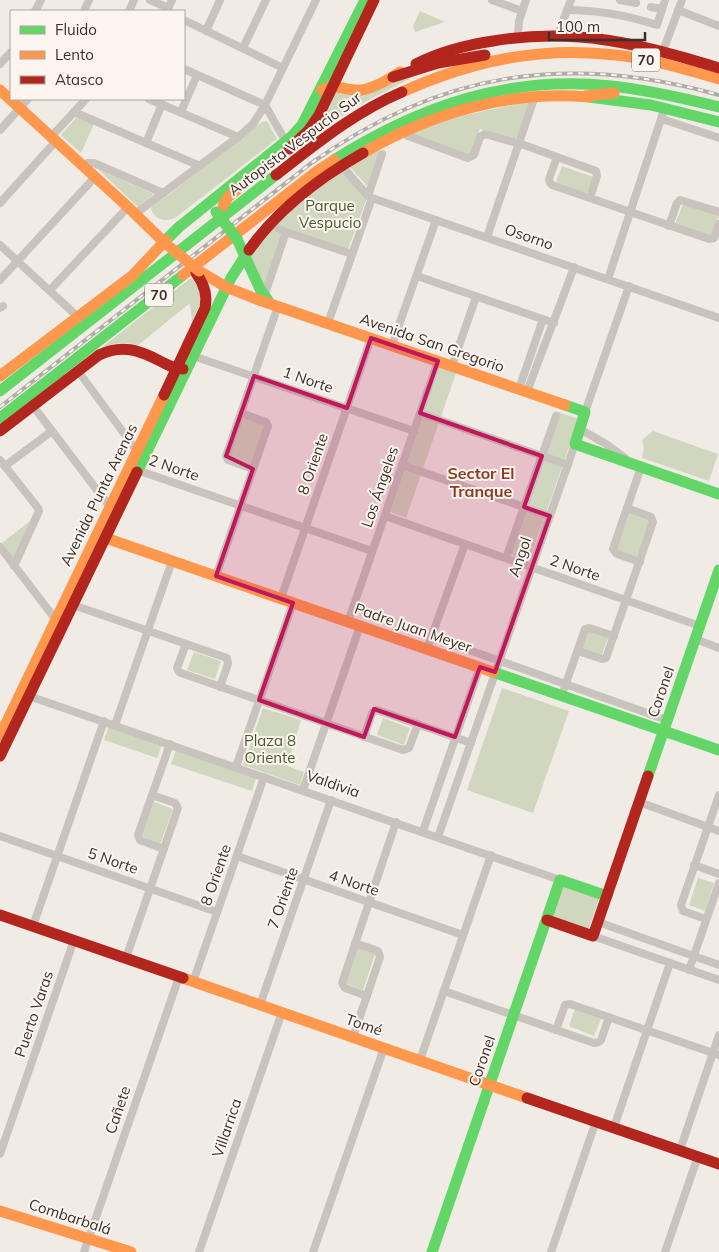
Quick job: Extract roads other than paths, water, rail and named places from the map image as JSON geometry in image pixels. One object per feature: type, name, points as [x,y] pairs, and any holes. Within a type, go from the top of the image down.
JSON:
[{"type":"main road","points":[[0,376],[132,276],[167,245],[179,227],[286,142],[302,125],[322,90],[365,0]]},
{"type":"main road","points":[[221,213],[233,193],[300,139],[320,114],[374,0]]},
{"type":"main road","points":[[393,77],[418,58],[470,45],[518,36],[558,34],[600,37],[663,51],[719,68]]},
{"type":"main road","name":"Autopista Vespucio Sur","points":[[0,391],[289,165],[360,112],[405,88],[433,77],[486,62],[526,55],[571,53],[616,55],[662,64],[719,79]]},
{"type":"main road","points":[[322,90],[328,86],[350,90],[365,89],[423,66],[452,58],[486,54],[526,55]]},
{"type":"main road","name":"70","points":[[0,418],[317,171],[354,146],[385,129],[424,112],[464,98],[523,86],[552,84],[595,84],[655,92],[719,107]]},
{"type":"main road","points":[[0,90],[10,99]]},
{"type":"main road","points":[[585,96],[655,92]]},
{"type":"main road","name":"Avenida Punta Arenas","points":[[0,735],[25,694],[72,605],[101,537],[110,507],[137,451],[182,368],[193,356],[226,287],[246,254],[269,224],[292,202],[341,165],[370,147],[435,118],[480,105],[535,96],[585,96]]},
{"type":"main road","points":[[585,96],[622,99],[664,113],[719,122]]},
{"type":"main road","points":[[11,100],[195,270]]},
{"type":"main road","points":[[203,208],[221,213],[238,239],[270,302]]},
{"type":"main road","points":[[135,214],[160,227],[179,227]]},
{"type":"main road","name":"Avenida Punta Arenas","points":[[0,756],[56,620],[137,470],[182,368],[206,304],[205,287],[195,270]]},
{"type":"main road","name":"Avenida San Gregorio","points":[[195,270],[226,287],[259,300],[270,302],[585,412]]},
{"type":"main road","points":[[0,431],[102,352],[110,349],[120,347],[136,350],[182,368]]},
{"type":"main road","name":"Angol","points":[[575,444],[585,412]]},
{"type":"main road","points":[[575,444],[604,448],[637,466],[719,494]]},
{"type":"main road","name":"Padre Juan Meyer","points":[[101,537],[562,696],[666,726],[719,750]]},
{"type":"main road","name":"Coronel","points":[[593,936],[719,572]]},
{"type":"main road","name":"Coronel","points":[[432,1252],[560,880]]},
{"type":"main road","name":"Valdivia","points":[[560,880],[606,896]]},
{"type":"main road","name":"Tomé","points":[[1,918],[33,926],[74,940],[719,1164]]},
{"type":"main road","points":[[547,920],[593,936]]},
{"type":"main road","name":"Combarbalá","points":[[0,1211],[131,1252]]},
{"type":"street","points":[[150,0],[164,6],[166,10]]},
{"type":"street","points":[[206,31],[220,0]]},
{"type":"street","points":[[243,48],[266,0]]},
{"type":"street","points":[[50,290],[135,214],[253,124],[266,105],[316,0]]},
{"type":"street","points":[[492,0],[522,12]]},
{"type":"street","points":[[518,36],[519,21],[526,0]]},
{"type":"street","points":[[558,34],[571,0]]},
{"type":"street","points":[[620,0],[636,3]]},
{"type":"street","points":[[567,10],[608,14],[658,25],[666,0]]},
{"type":"street","points":[[663,51],[682,0]]},
{"type":"street","points":[[651,7],[662,10]]},
{"type":"street","points":[[678,10],[719,26]]},
{"type":"street","points":[[185,20],[283,68]]},
{"type":"street","points":[[0,64],[10,53]]},
{"type":"street","points":[[185,69],[266,105],[286,142]]},
{"type":"street","points":[[181,112],[197,75]]},
{"type":"street","points":[[487,238],[535,96]]},
{"type":"street","points":[[0,130],[27,100]]},
{"type":"street","points":[[0,203],[85,100]]},
{"type":"street","points":[[152,100],[238,137]]},
{"type":"street","points":[[146,142],[162,104]]},
{"type":"street","points":[[74,112],[200,166]]},
{"type":"street","points":[[608,279],[664,113],[719,138]]},
{"type":"street","points":[[408,136],[468,158],[474,155],[483,134],[557,156],[596,171],[598,176],[590,198]]},
{"type":"street","points":[[328,323],[352,254],[382,154]]},
{"type":"street","points":[[557,156],[549,180],[550,183],[710,240],[714,238],[719,224]]},
{"type":"street","points":[[82,165],[88,162],[94,163],[164,193]]},
{"type":"street","name":"Osorno","points":[[341,165],[370,197],[719,318]]},
{"type":"street","points":[[0,280],[95,177]]},
{"type":"street","points":[[669,226],[677,203],[680,200],[719,212]]},
{"type":"street","points":[[392,345],[436,220]]},
{"type":"street","points":[[269,224],[286,232],[352,254]]},
{"type":"street","points":[[253,468],[226,458],[254,376],[286,232]]},
{"type":"street","points":[[0,245],[78,317]]},
{"type":"street","points":[[523,391],[554,323],[574,267]]},
{"type":"street","points":[[416,276],[554,323]]},
{"type":"street","name":"Angol","points":[[585,412],[629,286]]},
{"type":"street","points":[[452,366],[476,297]]},
{"type":"street","points":[[523,391],[543,320]]},
{"type":"street","name":"8 Oriente","points":[[281,598],[371,338]]},
{"type":"street","name":"1 Norte","points":[[193,356],[414,431]]},
{"type":"street","name":"Los Ángeles","points":[[348,622],[438,361]]},
{"type":"street","points":[[78,371],[137,451]]},
{"type":"street","points":[[33,406],[110,507]]},
{"type":"street","points":[[216,576],[268,425],[265,421],[241,413]]},
{"type":"street","points":[[420,413],[568,465]]},
{"type":"street","name":"Angol","points":[[506,558],[556,416]]},
{"type":"street","points":[[580,429],[604,448]]},
{"type":"street","points":[[14,566],[38,515],[38,508],[3,463],[52,431]]},
{"type":"street","name":"Angol","points":[[438,837],[575,444]]},
{"type":"street","points":[[402,465],[550,516]]},
{"type":"street","points":[[637,466],[627,508],[613,550],[616,554],[640,562]]},
{"type":"street","name":"2 Norte","points":[[137,470],[372,551]]},
{"type":"street","points":[[578,651],[604,659],[640,562],[653,520],[651,517],[627,508]]},
{"type":"street","name":"2 Norte","points":[[385,516],[700,626]]},
{"type":"street","points":[[427,649],[465,544]]},
{"type":"street","points":[[0,547],[56,620]]},
{"type":"street","points":[[115,725],[172,561]]},
{"type":"street","points":[[236,767],[293,603]]},
{"type":"street","points":[[72,605],[228,659],[220,687]]},
{"type":"street","points":[[303,790],[360,626]]},
{"type":"street","points":[[562,696],[587,628],[614,636]]},
{"type":"street","name":"Padre Juan Meyer","points":[[432,636],[566,684],[666,726]]},
{"type":"street","points":[[695,639],[719,648]]},
{"type":"street","points":[[186,644],[177,668],[179,672],[326,724],[407,750],[410,747],[418,724]]},
{"type":"street","points":[[422,832],[480,667]]},
{"type":"street","name":"Valdivia","points":[[25,694],[560,880]]},
{"type":"street","points":[[364,737],[372,713],[375,710],[471,743]]},
{"type":"street","points":[[33,926],[104,721]]},
{"type":"street","points":[[164,849],[142,841],[138,837],[170,744]]},
{"type":"street","name":"8 Oriente","points":[[193,982],[264,776]]},
{"type":"street","points":[[126,958],[178,806],[152,795]]},
{"type":"street","points":[[706,919],[685,912],[681,907],[719,795]]},
{"type":"street","name":"7 Oriente","points":[[260,1005],[331,800]]},
{"type":"street","points":[[639,802],[719,831]]},
{"type":"street","points":[[367,996],[345,988],[342,983],[396,822]]},
{"type":"street","name":"5 Norte","points":[[0,836],[218,912]]},
{"type":"street","points":[[420,1060],[491,855]]},
{"type":"street","name":"4 Norte","points":[[237,856],[463,935]]},
{"type":"street","points":[[694,865],[719,874]]},
{"type":"street","points":[[689,970],[719,883]]},
{"type":"street","points":[[598,922],[719,964]]},
{"type":"street","points":[[593,936],[719,980]]},
{"type":"street","name":"Puerto Varas","points":[[0,1154],[74,940]]},
{"type":"street","points":[[352,1037],[380,955],[376,950],[355,942]]},
{"type":"street","points":[[614,1127],[670,963]]},
{"type":"street","name":"Cañete","points":[[84,1252],[179,977]]},
{"type":"street","points":[[444,991],[596,1043],[601,1040],[609,1018]]},
{"type":"street","points":[[556,1030],[564,1007],[568,1004],[716,1054]]},
{"type":"street","name":"Villarrica","points":[[199,1252],[282,1012]]},
{"type":"street","points":[[680,1150],[716,1054],[719,1035]]},
{"type":"street","points":[[313,1252],[384,1048]]},
{"type":"street","points":[[551,1252],[596,1121]]},
{"type":"street","points":[[665,1252],[698,1156]]},
{"type":"railway","points":[[0,407],[310,164],[358,133],[407,108],[456,90],[506,79],[557,74],[609,75],[663,82],[719,95]]},
{"type":"district","name":"Sector El Tranque","points":[[481,482]]},
{"type":"park label","name":"Parque Vespucio","points":[[330,214]]},
{"type":"park label","name":"Plaza 8 Oriente","points":[[270,750]]}]
